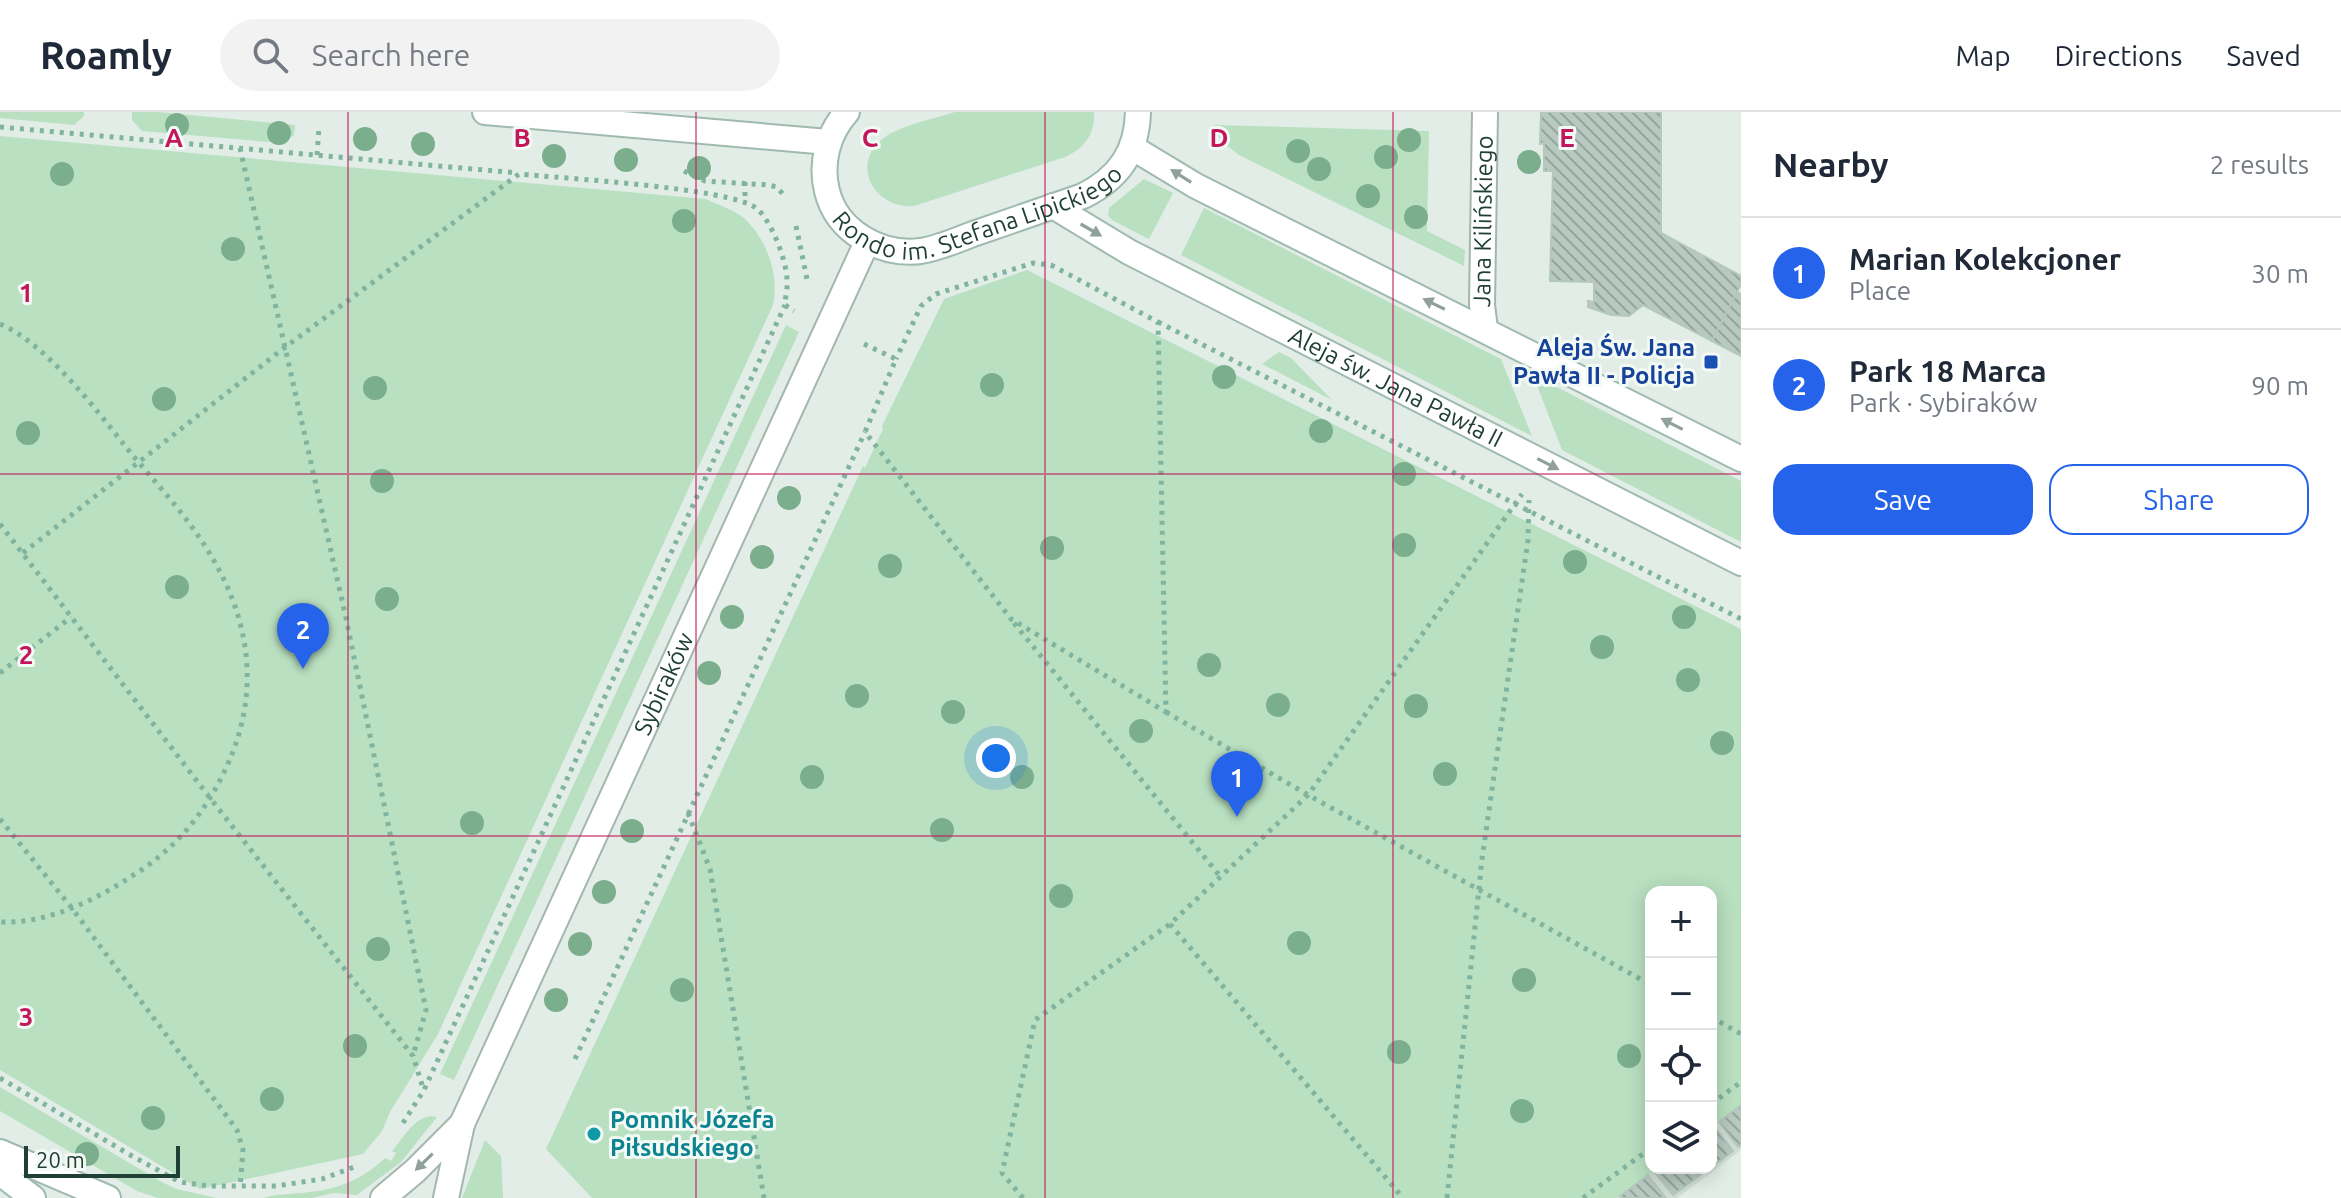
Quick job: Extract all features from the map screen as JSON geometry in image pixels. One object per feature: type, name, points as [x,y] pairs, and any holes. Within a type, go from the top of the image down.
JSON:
[{"type":"street","points":[[485,112],[828,142]]},
{"type":"street","name":"Rondo im. Stefana Lipickiego","points":[[847,112],[828,142],[824,169],[827,193],[835,212],[847,227],[867,242],[897,251],[922,251],[1102,187],[1119,172],[1133,148],[1138,112]]},
{"type":"street","name":"Jana Kilińskiego","points":[[1485,112],[1482,305],[1485,329]]},
{"type":"street","points":[[1133,148],[1196,186],[1741,459]]},
{"type":"street","name":"Aleja św. Jana Pawła II","points":[[1053,206],[1129,252],[1741,563]]},
{"type":"street","name":"Sybiraków","points":[[446,1198],[462,1124],[867,242]]},
{"type":"street","name":"Sybiraków","points":[[383,1198],[462,1124]]},
{"type":"street","points":[[0,1152],[108,1198]]},
{"type":"street","points":[[7,1178],[33,1198]]},
{"type":"street","points":[[7,1178],[43,1198]]},
{"type":"path","points":[[0,127],[704,193],[745,201],[759,210],[781,249],[788,279],[785,305],[424,1090],[402,1125]]},
{"type":"path","points":[[317,155],[319,127]]},
{"type":"path","points":[[240,148],[346,618],[426,1010],[413,1056]]},
{"type":"path","points":[[23,553],[284,348],[519,174]]},
{"type":"path","points":[[744,174],[745,201]]},
{"type":"path","points":[[726,182],[757,183]]},
{"type":"path","points":[[575,1059],[921,306],[936,294],[1033,263],[1051,265],[1741,619]]},
{"type":"path","points":[[785,305],[805,317]]},
{"type":"path","points":[[1158,322],[1166,712]]},
{"type":"path","points":[[0,324],[21,336],[90,402],[205,546],[223,578],[244,633],[249,676],[244,717],[231,758],[210,798],[172,847],[153,863],[71,907],[33,920],[0,922]]},
{"type":"path","points":[[853,339],[896,359]]},
{"type":"path","points":[[865,432],[1011,619],[1219,875]]},
{"type":"path","points":[[1023,1198],[1002,1173],[1035,1020],[1170,924],[1308,795],[1526,491],[1528,540],[1480,891],[1447,1198]]},
{"type":"path","points":[[0,524],[413,1056],[424,1090],[434,1095]]},
{"type":"path","points":[[0,673],[71,617]]},
{"type":"path","points":[[1011,619],[1308,795],[1645,982]]},
{"type":"path","points":[[688,813],[710,869],[764,1198]]},
{"type":"path","points":[[0,819],[71,907],[237,1130],[243,1150],[240,1187]]},
{"type":"path","points":[[1170,924],[1403,1198]]},
{"type":"path","points":[[1717,1020],[1741,1034]]},
{"type":"path","points":[[0,1078],[180,1182],[240,1187],[276,1186],[322,1179],[361,1163]]},
{"type":"path","points":[[1714,1102],[1741,1082]]},
{"type":"path","points":[[1583,1198],[1645,1152]]},
{"type":"shaded area","points":[[1741,1087],[1741,1150],[1717,1168],[1717,1105]]},
{"type":"shaded area","points":[[1645,1171],[1645,1174],[1709,1174],[1677,1198],[1591,1198]]},
{"type":"green space","points":[[0,112],[84,112],[84,116],[74,125],[0,118]]},
{"type":"green space","points":[[132,112],[295,125],[294,135],[281,143],[142,131],[132,120]]},
{"type":"green space","points":[[955,112],[1094,112],[1094,120],[1087,139],[1065,157],[914,206],[901,206],[880,195],[872,186],[868,164],[871,152],[880,141],[905,127]]},
{"type":"green space","points":[[1214,125],[1429,131],[1427,231],[1465,250],[1464,266],[1239,155],[1220,139]]},
{"type":"green space","points":[[0,136],[706,199],[745,219],[760,238],[770,259],[774,282],[773,305],[438,1034],[390,1112],[382,1131],[363,1154],[200,1189],[0,1070]]},
{"type":"green space","points":[[1144,179],[1173,193],[1149,239],[1108,215],[1109,208]]},
{"type":"green space","points":[[1204,208],[1501,359],[1532,436],[1181,255]]},
{"type":"green space","points":[[1027,270],[1741,629],[1741,1105],[1717,1123],[1717,886],[1645,886],[1645,1174],[1649,1174],[1616,1198],[592,1198],[546,1149],[863,466],[865,468],[944,299]]},
{"type":"green space","points":[[786,325],[799,332],[454,1080],[440,1074]]},
{"type":"green space","points":[[1279,352],[1291,358],[1332,400],[1262,364]]},
{"type":"green space","points":[[1533,375],[1741,481],[1741,542],[1562,450]]},
{"type":"green space","points":[[0,1087],[162,1182],[176,1189],[217,1198],[158,1198],[137,1191],[0,1111]]},
{"type":"green space","points":[[430,1116],[437,1117],[401,1162],[357,1195],[334,1193],[312,1198],[263,1198],[326,1190],[347,1183],[385,1158],[391,1161],[396,1153],[392,1151],[408,1130]]},
{"type":"green space","points":[[485,1140],[501,1156],[503,1198],[462,1198]]},
{"type":"building","points":[[1541,112],[1661,112],[1661,233],[1741,276],[1741,284],[1712,341],[1643,305],[1629,316],[1611,315],[1588,307],[1588,301],[1594,302],[1594,282],[1550,281],[1553,171],[1544,171],[1544,143],[1540,144]]},
{"type":"building","points":[[1737,292],[1741,294],[1741,356],[1712,341]]},
{"type":"building","points":[[1741,1105],[1741,1145],[1738,1147],[1719,1122]]},
{"type":"building","points":[[1717,1130],[1733,1151],[1717,1163]]},
{"type":"building","points":[[1656,1174],[1701,1174],[1673,1195]]},
{"type":"building","points":[[1648,1175],[1666,1198],[1620,1196]]},
{"type":"place","name":"Aleja Św. Jana Pawła II - Policja","points":[[1711,362]]},
{"type":"place","name":"Park 18 Marca","points":[[303,669]]},
{"type":"place","name":"Marian Kolekcjoner","points":[[1237,817]]},
{"type":"place","name":"Pomnik Józefa Piłsudskiego","points":[[594,1134]]}]
